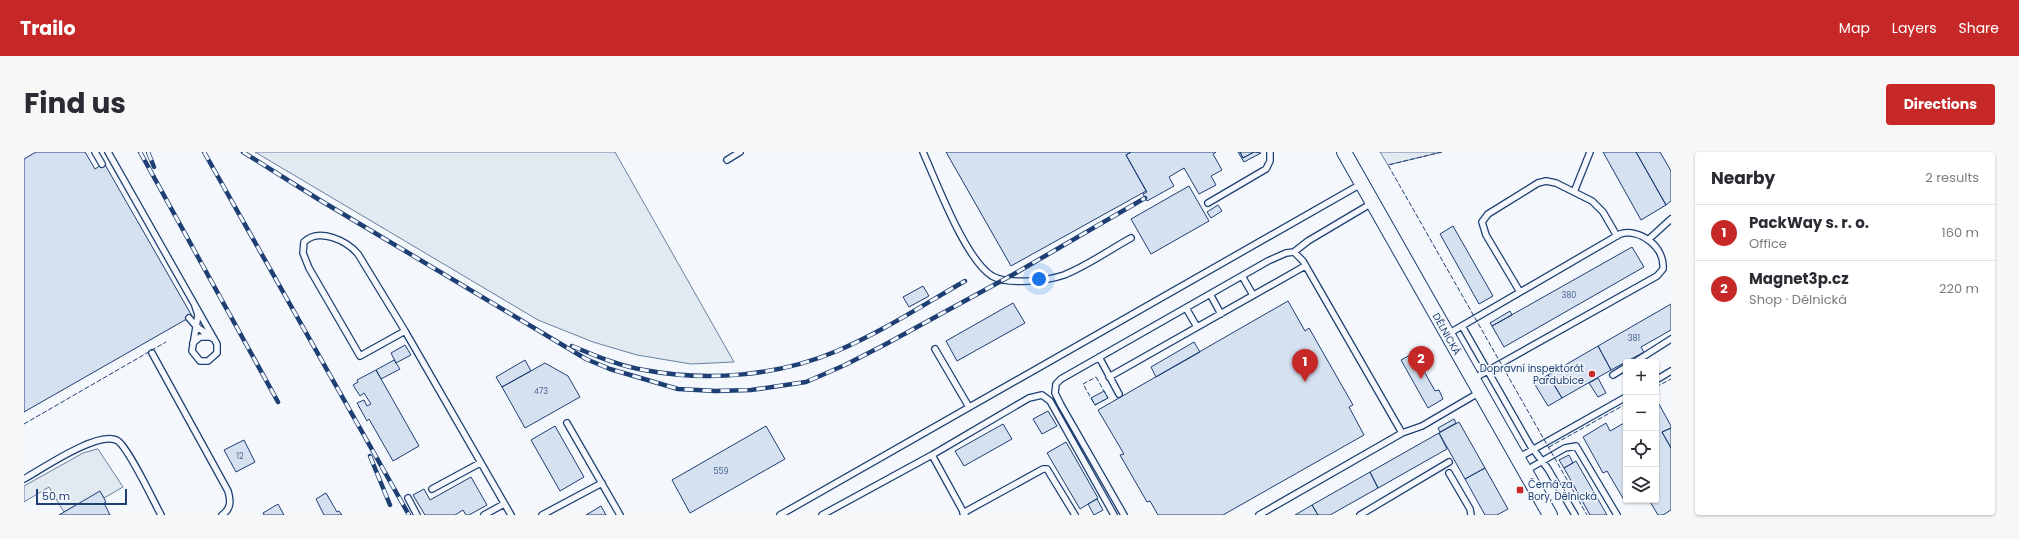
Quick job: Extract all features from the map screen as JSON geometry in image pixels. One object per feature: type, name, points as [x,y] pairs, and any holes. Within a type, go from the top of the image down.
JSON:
[{"type":"street","name":"DĚLNICKÁ","points":[[1344,152],[1550,515]]},
{"type":"lane","points":[[95,152],[102,164]]},
{"type":"lane","points":[[108,152],[196,306],[213,339],[217,353],[215,357],[208,361],[196,358],[192,351],[198,315],[196,306]]},
{"type":"lane","points":[[727,160],[740,152]]},
{"type":"lane","points":[[923,152],[972,254],[985,270],[1003,280],[1045,279],[1064,274],[1131,238]]},
{"type":"lane","points":[[1208,202],[1266,169],[1270,161],[1270,152]]},
{"type":"lane","points":[[1574,192],[1590,152]]},
{"type":"lane","points":[[1520,292],[1484,230],[1483,219],[1488,214],[1542,182],[1556,183],[1592,201],[1600,208],[1617,236]]},
{"type":"lane","points":[[780,515],[1362,184]]},
{"type":"lane","points":[[1124,515],[1065,412],[1055,390],[1056,384],[1061,379],[1275,257],[1294,252],[1308,241],[1372,203]]},
{"type":"lane","points":[[1649,239],[1671,219]]},
{"type":"lane","points":[[1447,334],[1617,236],[1630,233],[1649,239],[1654,244],[1663,262],[1663,268],[1657,276],[1472,379]]},
{"type":"lane","points":[[405,331],[360,356],[309,268],[303,253],[304,242],[315,236],[328,237],[341,241],[354,249],[405,331],[511,515]]},
{"type":"lane","points":[[1294,252],[1305,266],[1402,433]]},
{"type":"lane","points":[[1110,377],[1305,266]]},
{"type":"lane","points":[[1242,276],[1253,296]]},
{"type":"lane","points":[[1210,294],[1221,314]]},
{"type":"lane","points":[[1186,308],[1197,327]]},
{"type":"lane","points":[[189,318],[196,326],[213,339]]},
{"type":"lane","points":[[1462,326],[1534,449],[1575,515]]},
{"type":"lane","points":[[192,346],[200,337],[213,339]]},
{"type":"lane","points":[[1640,359],[1671,339]]},
{"type":"lane","points":[[935,349],[969,407]]},
{"type":"lane","points":[[152,353],[228,491],[230,497],[229,507],[222,515]]},
{"type":"lane","points":[[1099,357],[1119,394]]},
{"type":"lane","points":[[1613,375],[1623,369]]},
{"type":"lane","points":[[1659,378],[1671,371]]},
{"type":"lane","points":[[1259,515],[1402,433],[1422,426],[1480,392]]},
{"type":"lane","points":[[822,515],[932,455],[1029,398],[1042,394],[1050,401],[1114,515]]},
{"type":"lane","points":[[1518,458],[1623,399]]},
{"type":"lane","points":[[567,423],[620,515]]},
{"type":"lane","points":[[24,479],[88,443],[104,437],[112,438],[123,446],[161,515]]},
{"type":"lane","points":[[1525,471],[1569,446],[1576,446],[1617,515]]},
{"type":"lane","points":[[932,455],[964,514],[1043,469],[1047,469],[1053,476],[1075,515]]},
{"type":"lane","points":[[1360,515],[1449,462]]},
{"type":"lane","points":[[432,489],[480,463]]},
{"type":"lane","points":[[1449,473],[1470,509],[1471,515]]},
{"type":"lane","points":[[542,515],[602,483]]},
{"type":"lane","points":[[408,498],[417,515]]},
{"type":"lane","points":[[484,515],[504,504]]},
{"type":"shaded area","points":[[255,152],[615,152],[734,362],[691,364],[637,355],[593,342],[538,320]]},
{"type":"shaded area","points":[[1380,152],[1442,152],[1388,165]]},
{"type":"shaded area","points":[[98,449],[123,487],[104,498],[100,492],[64,512],[49,487],[24,502],[24,486],[83,453]]},
{"type":"building","points":[[36,152],[85,152],[95,169],[104,163],[192,316],[24,412],[24,159]]},
{"type":"building","points":[[946,152],[1131,152],[1126,155],[1146,191],[1011,266]]},
{"type":"building","points":[[1131,152],[1216,152],[1213,154],[1222,170],[1211,176],[1216,185],[1199,194],[1184,168],[1169,177],[1174,186],[1147,201],[1143,194],[1147,192],[1126,155]]},
{"type":"building","points":[[1238,152],[1240,152],[1243,158],[1254,152],[1261,153],[1244,162]]},
{"type":"building","points":[[1240,152],[1254,152],[1243,158]]},
{"type":"building","points":[[1603,152],[1636,152],[1666,205],[1641,220]]},
{"type":"building","points":[[1636,152],[1660,152],[1671,171],[1671,201],[1666,205]]},
{"type":"building","points":[[1189,186],[1209,221],[1151,254],[1131,219]]},
{"type":"building","points":[[1218,205],[1222,211],[1211,218],[1207,212]]},
{"type":"building","points":[[1453,226],[1493,296],[1479,304],[1440,234]]},
{"type":"building","points":[[1632,247],[1644,267],[1504,347],[1492,326]]},
{"type":"building","points":[[923,286],[929,296],[909,307],[903,297]]},
{"type":"building","points":[[1288,301],[1305,331],[1309,328],[1353,405],[1349,407],[1364,435],[1223,515],[1158,515],[1150,501],[1147,502],[1120,455],[1124,454],[1098,410]]},
{"type":"building","points":[[1013,303],[1025,323],[957,361],[946,341]]},
{"type":"building","points":[[1671,304],[1671,330],[1641,347],[1644,352],[1631,359],[1623,359],[1623,363],[1611,370],[1598,346]]},
{"type":"building","points":[[1510,311],[1512,315],[1492,326],[1490,323]]},
{"type":"building","points":[[1194,342],[1200,352],[1156,377],[1151,367]]},
{"type":"building","points":[[405,345],[411,355],[396,363],[391,353]]},
{"type":"building","points":[[1598,346],[1611,370],[1562,398],[1548,375]]},
{"type":"building","points":[[1414,353],[1435,391],[1439,390],[1443,399],[1428,408],[1401,360]]},
{"type":"building","points":[[394,360],[400,369],[381,379],[376,370]]},
{"type":"building","points":[[525,360],[531,371],[502,387],[496,377]]},
{"type":"building","points":[[545,363],[568,376],[580,397],[525,428],[502,387]]},
{"type":"building","points":[[376,370],[419,446],[393,461],[369,419],[367,421],[357,403],[364,400],[367,406],[371,404],[364,393],[360,396],[353,385],[358,382],[357,380]]},
{"type":"building","points":[[1548,375],[1562,398],[1548,406],[1534,383]]},
{"type":"building","points":[[1598,378],[1606,393],[1598,397],[1589,383]]},
{"type":"building","points":[[1104,391],[1108,398],[1095,405],[1091,398]]},
{"type":"building","points":[[1659,404],[1671,426],[1671,428],[1662,432],[1671,448],[1671,510],[1663,515],[1658,515],[1651,503],[1659,503]]},
{"type":"building","points":[[1048,411],[1057,426],[1042,434],[1033,419]]},
{"type":"building","points":[[1454,419],[1456,423],[1440,432],[1438,428]]},
{"type":"building","points":[[1459,422],[1485,468],[1465,479],[1439,433]]},
{"type":"building","points":[[1606,423],[1610,431],[1623,424],[1623,498],[1607,471],[1603,473],[1583,437]]},
{"type":"building","points":[[1003,424],[1012,439],[964,466],[955,451]]},
{"type":"building","points":[[555,426],[584,477],[560,491],[531,440]]},
{"type":"building","points":[[766,426],[785,459],[690,513],[672,480]]},
{"type":"building","points":[[1671,428],[1671,448],[1662,432]]},
{"type":"building","points":[[1439,433],[1447,449],[1378,488],[1370,472]]},
{"type":"building","points":[[244,440],[255,462],[236,472],[224,450]]},
{"type":"building","points":[[1066,442],[1098,498],[1080,509],[1047,453]]},
{"type":"building","points":[[1569,455],[1573,463],[1564,468],[1559,460]]},
{"type":"building","points":[[1576,461],[1607,515],[1590,515],[1564,468]]},
{"type":"building","points":[[1485,468],[1508,509],[1497,515],[1485,515],[1465,479]]},
{"type":"building","points":[[1370,472],[1378,488],[1330,515],[1318,515],[1312,505]]},
{"type":"building","points":[[471,477],[487,505],[469,515],[466,515],[463,510],[455,515],[425,515],[413,495],[424,489],[430,500]]},
{"type":"building","points":[[100,491],[106,502],[104,503],[110,515],[59,515]]},
{"type":"building","points":[[326,493],[337,512],[339,511],[342,515],[324,515],[316,499]]},
{"type":"building","points":[[1097,499],[1103,510],[1094,515],[1088,504]]},
{"type":"building","points":[[278,504],[284,515],[264,515],[263,513]]},
{"type":"building","points":[[1312,505],[1318,515],[1295,515]]},
{"type":"building","points":[[601,506],[606,515],[586,515]]},
{"type":"railway","points":[[140,152],[278,402]]},
{"type":"railway","points":[[148,152],[154,167]]},
{"type":"railway","points":[[204,152],[409,515]]},
{"type":"railway","points":[[243,152],[318,199],[586,359],[610,369],[678,389],[716,391],[751,390],[806,382],[845,365],[1014,274],[1145,198]]},
{"type":"railway","points":[[572,346],[626,366],[668,374],[718,376],[767,371],[814,359],[854,344],[965,281]]},
{"type":"railway","points":[[370,456],[390,505]]},
{"type":"fence","points":[[1442,152],[1388,165],[1587,515]]},
{"type":"fence","points":[[24,424],[166,342]]},
{"type":"fence","points":[[1096,377],[1108,398],[1095,405],[1083,384],[1096,377]]},
{"type":"fence","points":[[1659,385],[1671,379]]},
{"type":"fence","points":[[1549,447],[1623,406]]},
{"type":"place","name":"Dopravní inspektorát Pardubice","points":[[1592,374]]},
{"type":"place","name":"Magnet3p.cz","points":[[1421,379]]},
{"type":"place","name":"PackWay s. r. o.","points":[[1305,382]]},
{"type":"place","name":"Černá za Bory, Dělnická","points":[[1520,490]]}]
